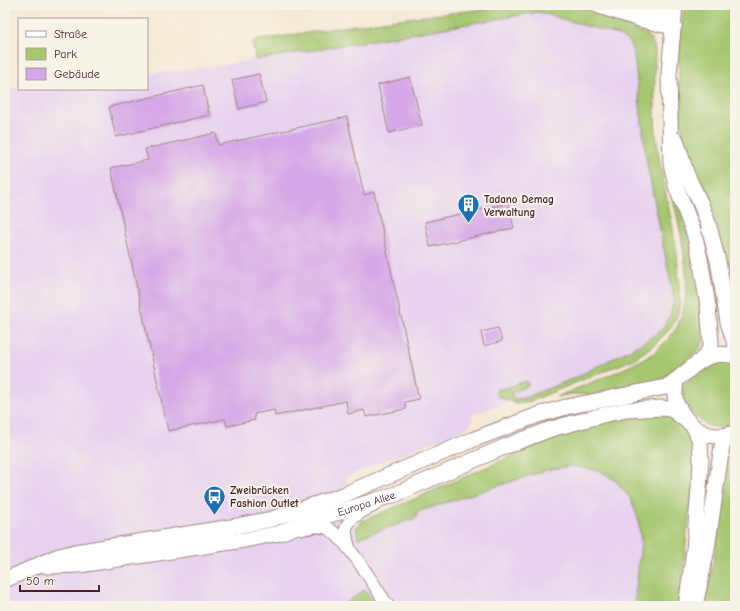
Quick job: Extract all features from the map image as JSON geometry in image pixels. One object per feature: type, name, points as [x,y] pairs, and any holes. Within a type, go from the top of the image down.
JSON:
[{"type":"highway","points":[[599,5],[611,5]]},
{"type":"highway","points":[[599,5],[639,18],[673,26]]},
{"type":"highway","points":[[642,5],[652,6],[662,10],[669,18],[673,26]]},
{"type":"main road","points":[[676,5],[669,74],[671,119],[670,146],[673,175],[694,233],[708,306],[711,343],[707,355],[700,362]]},
{"type":"main road","points":[[671,119],[683,165],[711,231],[718,261],[728,322],[735,344]]},
{"type":"main road","name":"Europa Allee","points":[[5,580],[56,557],[75,552],[231,527],[283,516],[343,495],[472,440],[538,415],[577,404],[666,387],[688,369],[718,353],[735,356]]},
{"type":"main road","points":[[676,380],[676,402],[700,441],[702,462],[694,550],[686,606]]},
{"type":"main road","name":"Europa Allee","points":[[32,568],[79,565],[280,533],[304,523],[396,494],[504,446],[551,429],[627,410],[656,408],[673,410],[705,434],[712,436],[731,434]]},
{"type":"main road","points":[[695,606],[707,549],[722,446],[731,434]]},
{"type":"street","points":[[349,549],[346,530],[350,522],[359,514],[396,494]]},
{"type":"street","points":[[280,533],[314,526],[323,527],[335,533],[349,549],[388,606]]},
{"type":"shaded area","points":[[539,11],[618,35],[630,42],[634,56],[647,164],[674,299],[671,313],[662,330],[639,345],[575,378],[524,398],[472,414],[472,422],[466,428],[345,477],[357,537],[416,518],[416,512],[547,470],[571,466],[601,471],[617,482],[631,499],[638,518],[641,542],[634,606],[5,606],[5,90],[18,88],[18,90],[148,90],[148,74],[225,65]]},
{"type":"green space","points":[[520,5],[578,5],[587,9],[637,22],[635,31],[645,34],[652,41],[655,49],[657,144],[677,254],[680,303],[676,317],[667,332],[654,345],[632,360],[526,403],[514,403],[498,396],[496,392],[498,388],[499,390],[526,381],[529,385],[511,393],[514,399],[524,398],[575,378],[639,345],[662,330],[671,313],[674,299],[647,164],[634,56],[630,42],[618,35],[539,12],[255,60],[253,41],[382,21]]},
{"type":"green space","points":[[684,5],[735,5],[735,319],[729,275],[713,211],[693,169],[682,129],[679,86],[679,45]]},
{"type":"green space","points":[[670,185],[673,185],[693,255],[695,280],[700,298],[703,342],[698,351],[669,375],[661,379],[650,383],[614,388],[591,395],[573,394],[556,397],[615,373],[650,355],[668,339],[679,323],[684,308],[686,273],[681,236]]},
{"type":"green space","points":[[717,358],[735,363],[735,424],[717,428],[703,423],[691,412],[680,398],[686,383],[714,364]]},
{"type":"green space","points":[[659,414],[673,418],[693,441],[696,471],[687,532],[680,606],[634,606],[641,542],[638,518],[631,499],[617,482],[601,471],[571,466],[547,470],[417,512],[416,518],[358,538],[356,528],[362,521],[573,429],[622,418]]},
{"type":"green space","points":[[735,445],[735,606],[699,606],[707,589],[713,565],[727,461],[729,451]]},
{"type":"green space","points":[[364,590],[377,606],[342,606]]},
{"type":"building","points":[[259,74],[266,102],[239,109],[232,80]]},
{"type":"building","points":[[410,77],[422,125],[389,133],[378,85]]},
{"type":"building","points":[[203,85],[209,115],[116,137],[109,107]]},
{"type":"building","points":[[347,117],[364,195],[374,192],[419,399],[405,402],[406,409],[366,417],[364,410],[348,414],[346,401],[275,416],[274,410],[254,414],[255,420],[227,426],[225,419],[168,431],[111,168],[148,160],[145,149],[216,133],[218,145]]},
{"type":"building","name":"Tadano Demag Verwaltung","points":[[508,203],[514,228],[430,247],[425,222]]},
{"type":"building","points":[[498,328],[502,341],[484,346],[481,332]]},
{"type":"place","name":"Tadano Demag Verwaltung","points":[[469,224]]},
{"type":"place","name":"Zweibrücken Fashion Outlet","points":[[215,516]]}]
